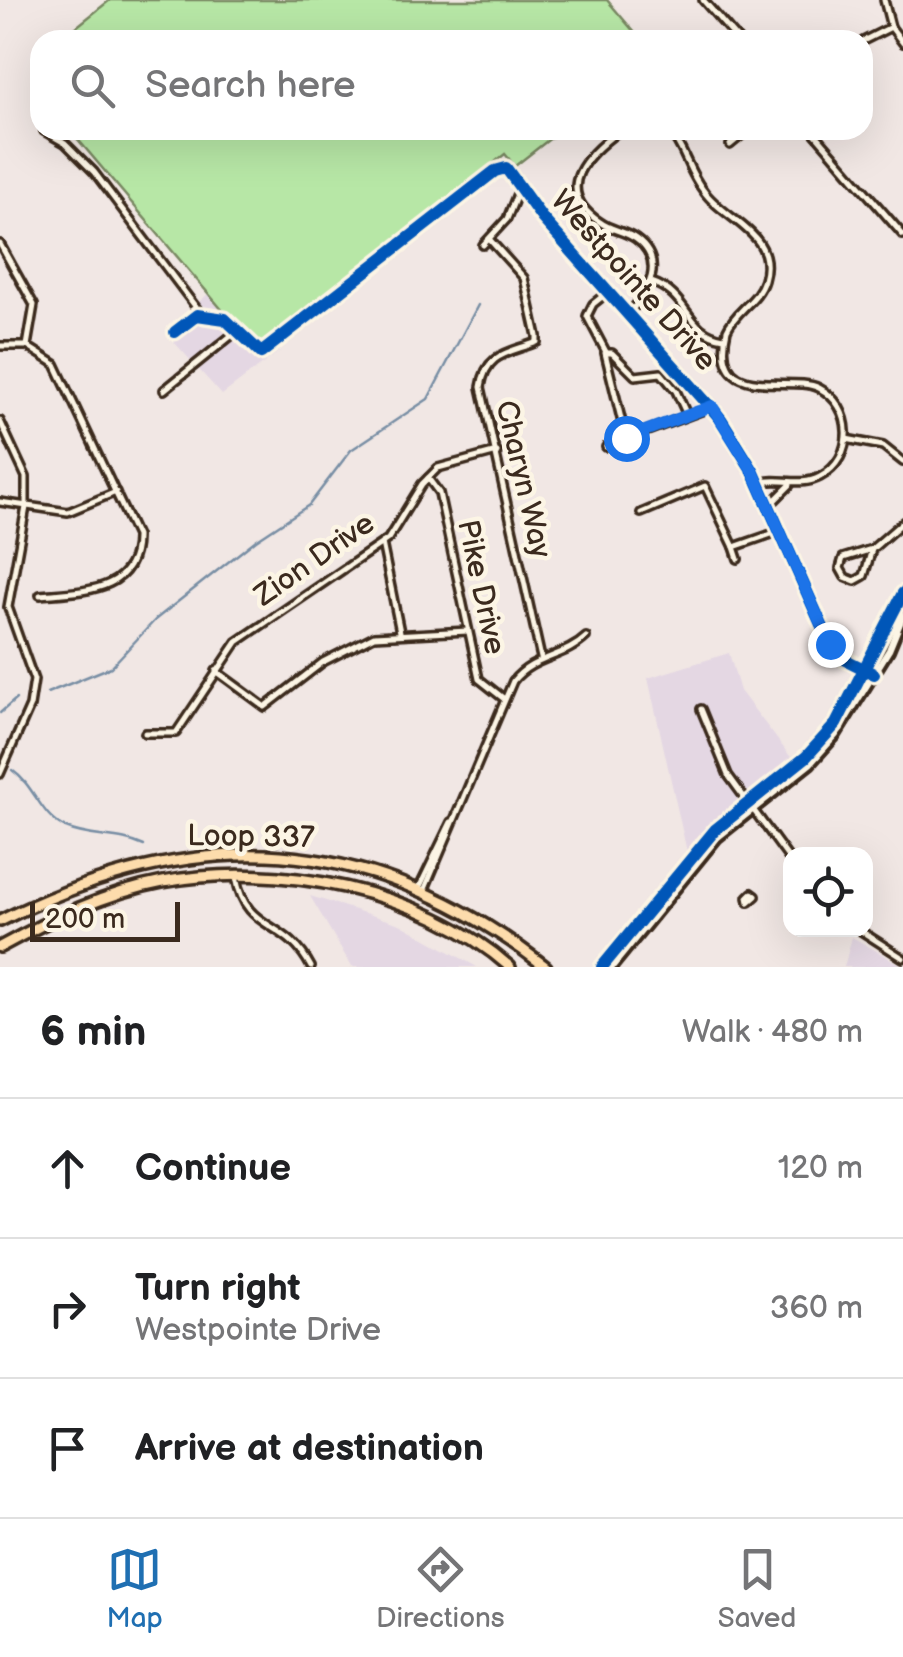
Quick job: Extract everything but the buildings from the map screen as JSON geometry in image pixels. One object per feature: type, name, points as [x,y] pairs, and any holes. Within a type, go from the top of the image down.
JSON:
[{"type":"main road","name":"Loop 337","points":[[0,924],[24,909],[106,874],[147,863],[240,854],[313,858],[421,890],[485,921],[546,967]]},
{"type":"main road","name":"Loop 337","points":[[0,944],[136,888],[176,880],[236,876],[318,884],[376,897],[434,920],[510,967]]},
{"type":"main road","points":[[376,897],[431,913],[518,967]]},
{"type":"street","points":[[702,0],[729,30]]},
{"type":"street","points":[[884,0],[891,26],[903,43]]},
{"type":"street","points":[[873,36],[891,26]]},
{"type":"street","points":[[60,140],[94,172],[201,314],[176,332]]},
{"type":"street","points":[[605,140],[593,148],[579,167],[577,192],[599,222],[640,241],[652,261],[652,282],[628,314]]},
{"type":"street","points":[[677,140],[685,149],[704,193],[750,230],[765,257],[763,283],[731,321],[725,338],[730,363],[748,381],[770,387],[801,382],[826,392],[843,414],[846,439],[829,471],[793,484],[769,506]]},
{"type":"street","points":[[730,145],[736,140]]},
{"type":"street","points":[[821,140],[903,235]]},
{"type":"street","name":"Westpointe Drive","points":[[201,314],[220,317],[261,353],[495,171],[508,169],[519,188],[608,292],[712,406],[759,484],[830,644],[870,673]]},
{"type":"street","points":[[483,245],[506,218],[519,188]]},
{"type":"street","name":"Charyn Way","points":[[490,240],[524,278],[537,342],[502,352],[484,372],[481,394],[541,658]]},
{"type":"street","points":[[0,244],[34,305],[27,346]]},
{"type":"street","points":[[652,282],[676,294],[701,332],[725,338]]},
{"type":"street","points":[[608,292],[592,304],[587,316],[606,352],[626,438]]},
{"type":"street","points":[[164,390],[237,331]]},
{"type":"street","points":[[0,346],[27,346],[50,359],[61,374],[136,536],[129,569],[117,582],[40,596]]},
{"type":"street","points":[[606,352],[636,376],[661,373],[688,415]]},
{"type":"street","points":[[606,448],[712,406]]},
{"type":"street","points":[[0,421],[24,470],[26,507],[8,608],[30,661],[34,690],[0,774]]},
{"type":"street","points":[[846,439],[883,446],[903,462]]},
{"type":"street","points":[[428,478],[442,466],[497,452]]},
{"type":"street","name":"Zion Drive","points":[[145,733],[176,733],[236,642],[382,543],[398,526],[428,478]]},
{"type":"street","name":"Pike Drive","points":[[428,478],[439,494],[479,679],[503,698]]},
{"type":"street","points":[[780,482],[784,491]]},
{"type":"street","points":[[759,484],[793,484]]},
{"type":"street","points":[[641,513],[706,486],[738,559]]},
{"type":"street","points":[[0,502],[68,512],[116,492]]},
{"type":"street","points":[[872,549],[864,576],[854,580],[845,577],[840,568],[844,558],[872,549],[903,522]]},
{"type":"street","points":[[734,546],[780,531]]},
{"type":"street","points":[[382,543],[400,632]]},
{"type":"street","points":[[870,673],[903,593]]},
{"type":"street","points":[[602,967],[709,837],[810,764],[836,736],[903,616]]},
{"type":"street","points":[[216,671],[265,707],[323,662],[374,636],[400,632],[445,636],[468,631]]},
{"type":"street","points":[[421,890],[503,698],[518,674],[541,658],[575,648],[586,637]]},
{"type":"street","points":[[701,709],[715,750],[749,806],[783,851]]},
{"type":"street","points":[[612,967],[716,838],[749,806]]},
{"type":"street","points":[[236,876],[246,908],[291,937],[311,967]]},
{"type":"street","points":[[869,937],[903,958]]},
{"type":"shaded area","points":[[208,294],[257,351],[271,340],[280,351],[222,395],[165,332]]},
{"type":"shaded area","points":[[729,653],[740,691],[793,760],[722,815],[687,852],[648,678]]},
{"type":"shaded area","points":[[310,896],[400,924],[477,967],[352,967]]},
{"type":"shaded area","points":[[852,937],[903,966],[903,967],[844,967]]},
{"type":"green space","points":[[110,0],[607,0],[632,30],[72,30]]},
{"type":"green space","points":[[78,140],[548,140],[515,166],[505,154],[257,351]]},
{"type":"waterway","points":[[47,693],[111,667],[156,619],[256,540],[309,505],[351,450],[428,399],[478,305]]},
{"type":"waterway","points":[[0,713],[16,699]]},
{"type":"waterway","points":[[12,770],[57,823],[85,834],[144,846]]},
{"type":"cycle path","points":[[175,332],[197,315],[225,319],[261,353],[495,171],[506,168],[542,218],[721,419],[753,471],[830,644],[844,659],[874,674]]},
{"type":"cycle path","points":[[602,967],[715,830],[806,757],[836,724],[903,593]]},
{"type":"route","points":[[626,438],[712,406],[753,471],[830,644]]}]
